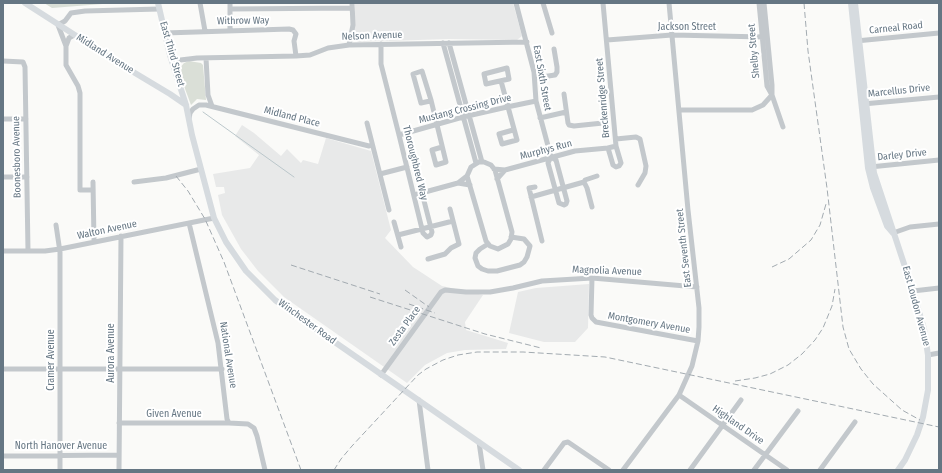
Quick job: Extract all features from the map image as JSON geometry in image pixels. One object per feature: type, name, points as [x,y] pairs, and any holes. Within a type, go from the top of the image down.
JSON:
[{"type":"main road","name":"Midland Avenue","points":[[25,3],[33,4],[58,25],[170,94],[186,106]]},
{"type":"main road","name":"East Loudon Avenue","points":[[851,3],[857,41]]},
{"type":"main road","name":"East Loudon Avenue","points":[[855,3],[857,41],[870,167],[892,224],[893,233],[913,291],[924,329],[928,355],[929,377],[925,408],[917,435],[905,460],[898,470]]},
{"type":"main road","name":"East Third Street","points":[[159,6],[172,61],[186,106]]},
{"type":"main road","name":"Winchester Road","points":[[186,106],[214,218],[226,242],[240,262],[266,291],[290,311],[519,470]]},
{"type":"street","points":[[200,3],[205,31]]},
{"type":"street","points":[[230,3],[230,30]]},
{"type":"street","name":"East Sixth Street","points":[[516,3],[535,78],[536,101],[540,118],[551,157],[556,160],[564,188],[567,201],[564,205],[559,203],[555,190],[548,163],[551,157]]},
{"type":"street","points":[[544,3],[552,33]]},
{"type":"street","name":"Breckenridge Street","points":[[603,3],[616,146],[621,163],[618,167],[613,165],[608,148]]},
{"type":"street","name":"East Seventh Street","points":[[626,469],[679,395],[686,382],[694,360],[698,341],[700,318],[698,287],[688,210],[669,3]]},
{"type":"street","name":"Shelby Street","points":[[759,3],[765,37]]},
{"type":"street","name":"Shelby Street","points":[[764,3],[766,86],[772,95],[783,127]]},
{"type":"street","points":[[66,46],[58,25],[65,21],[70,14],[74,12],[159,6]]},
{"type":"street","points":[[230,9],[352,6],[353,25],[349,45]]},
{"type":"street","name":"Withrow Way","points":[[165,33],[230,30],[282,30],[289,28],[296,34],[294,42],[296,56]]},
{"type":"street","name":"Carneal Road","points":[[857,41],[939,33]]},
{"type":"street","points":[[74,35],[69,38],[66,46],[66,65],[78,86],[80,93],[80,190],[94,190]]},
{"type":"street","name":"Jackson Street","points":[[607,40],[672,35],[765,37]]},
{"type":"street","name":"Nelson Avenue","points":[[172,61],[206,58],[310,55],[328,48],[349,45],[527,42]]},
{"type":"street","points":[[443,43],[482,162]]},
{"type":"street","points":[[449,43],[476,163]]},
{"type":"street","name":"Thoroughbred Way","points":[[381,44],[382,64],[422,229]]},
{"type":"street","points":[[535,78],[555,75],[557,72],[558,67],[554,49]]},
{"type":"street","points":[[206,58],[208,95],[212,106]]},
{"type":"street","name":"Boonesboro Avenue","points":[[3,61],[24,62],[26,72],[28,251]]},
{"type":"street","points":[[507,68],[509,79],[501,81],[486,84],[484,74],[507,68]]},
{"type":"street","points":[[430,100],[421,103],[413,74],[422,71],[430,100],[442,147]]},
{"type":"street","points":[[501,81],[513,130]]},
{"type":"street","points":[[564,94],[568,122],[571,126],[603,124]]},
{"type":"street","points":[[680,110],[752,110],[763,105],[772,95]]},
{"type":"street","name":"Marcellus Drive","points":[[863,104],[939,97]]},
{"type":"street","name":"Mustang Crossing Drive","points":[[399,135],[466,116],[536,101]]},
{"type":"street","name":"Midland Place","points":[[189,120],[191,110],[197,106],[212,106],[369,146]]},
{"type":"street","points":[[540,118],[566,112]]},
{"type":"street","points":[[3,119],[26,119]]},
{"type":"street","points":[[367,123],[389,210]]},
{"type":"street","points":[[616,140],[636,137],[640,138],[646,166],[645,173],[638,185]]},
{"type":"street","name":"Murphys Run","points":[[496,174],[505,170],[575,151],[616,146]]},
{"type":"street","name":"Darley Drive","points":[[870,167],[939,160]]},
{"type":"street","points":[[482,162],[491,165],[496,174],[510,226],[511,237],[508,244],[498,249],[488,244],[484,235],[469,181],[469,170],[476,163],[482,162]]},
{"type":"street","points":[[380,174],[407,167]]},
{"type":"street","points":[[134,182],[166,178],[201,169]]},
{"type":"street","points":[[496,174],[505,170]]},
{"type":"street","points":[[531,197],[584,182],[585,180],[597,176]]},
{"type":"street","points":[[3,177],[27,177]]},
{"type":"street","points":[[414,195],[469,181]]},
{"type":"street","points":[[458,183],[469,181]]},
{"type":"street","points":[[93,182],[94,242]]},
{"type":"street","points":[[584,182],[592,207]]},
{"type":"street","points":[[535,187],[529,188],[542,241]]},
{"type":"street","name":"Thoroughbred Way","points":[[422,193],[430,226]]},
{"type":"street","points":[[428,259],[444,254],[459,244],[450,209]]},
{"type":"street","name":"Walton Avenue","points":[[3,251],[60,249],[214,218]]},
{"type":"street","points":[[398,235],[453,221]]},
{"type":"street","points":[[394,222],[401,247]]},
{"type":"street","name":"National Avenue","points":[[189,223],[215,327],[222,369],[226,418],[229,423]]},
{"type":"street","points":[[893,233],[910,227],[939,224]]},
{"type":"street","name":"Cramer Avenue","points":[[56,225],[60,249],[60,470]]},
{"type":"street","points":[[422,229],[424,235],[427,237],[432,233],[430,226]]},
{"type":"street","name":"Aurora Avenue","points":[[119,470],[121,236]]},
{"type":"street","points":[[488,244],[476,253],[475,258],[478,266],[482,269],[497,271],[520,265],[527,257],[530,246],[524,239],[511,237]]},
{"type":"street","name":"Magnolia Avenue","points":[[445,290],[490,292],[542,281],[592,278],[698,287]]},
{"type":"street","name":"Montgomery Avenue","points":[[592,278],[591,315],[596,322],[698,341]]},
{"type":"street","points":[[913,291],[939,288]]},
{"type":"street","name":"Zesta Place","points":[[381,375],[441,292],[445,290]]},
{"type":"street","points":[[928,355],[939,353]]},
{"type":"street","points":[[3,370],[222,369]]},
{"type":"street","name":"Highland Drive","points":[[679,395],[787,470]]},
{"type":"street","points":[[419,400],[428,470]]},
{"type":"street","points":[[690,470],[741,400]]},
{"type":"street","points":[[754,470],[798,411]]},
{"type":"street","points":[[820,470],[855,422]]},
{"type":"street","name":"Given Avenue","points":[[119,423],[229,423]]},
{"type":"street","points":[[229,423],[248,424],[254,428],[265,470]]},
{"type":"street","points":[[479,442],[483,470]]},
{"type":"street","points":[[544,470],[564,443],[570,442],[609,470]]},
{"type":"street","name":"North Hanover Avenue","points":[[3,456],[119,455]]},
{"type":"shaded area","points":[[44,3],[115,3],[52,8]]},
{"type":"shaded area","points":[[355,3],[513,3],[522,36],[517,40],[448,39],[358,42],[353,38]]},
{"type":"shaded area","points":[[189,61],[201,63],[203,65],[206,100],[197,99],[191,105],[179,69],[184,63]]},
{"type":"shaded area","points":[[242,125],[254,133],[281,156],[287,149],[301,163],[303,160],[318,164],[326,138],[371,151],[391,230],[385,238],[413,267],[442,286],[483,295],[465,322],[466,330],[508,343],[506,349],[465,350],[447,353],[425,365],[407,383],[284,297],[258,271],[241,249],[222,215],[218,195],[225,193],[224,187],[216,187],[213,174],[250,168],[259,155],[235,136]]},
{"type":"shaded area","points":[[589,284],[588,328],[575,342],[544,342],[509,333],[518,292],[536,288]]},
{"type":"waterway","points":[[203,112],[294,177]]},
{"type":"railway","points":[[804,3],[808,51],[827,188],[843,327],[849,349],[861,369],[873,384],[902,410],[920,420]]},
{"type":"railway","points":[[176,176],[188,191],[205,219],[224,262],[301,470]]},
{"type":"railway","points":[[772,267],[789,259],[811,240],[820,225],[826,204]]},
{"type":"railway","points":[[291,265],[380,294]]},
{"type":"railway","points":[[735,381],[770,374],[788,365],[802,354],[815,340],[823,328],[832,306],[835,289]]},
{"type":"railway","points":[[405,290],[429,307]]},
{"type":"railway","points":[[370,297],[485,334],[541,348]]},
{"type":"railway","points":[[409,304],[435,313]]},
{"type":"railway","points":[[334,470],[352,446],[418,375],[443,360],[458,355],[477,352],[523,352],[605,357],[939,427]]}]
